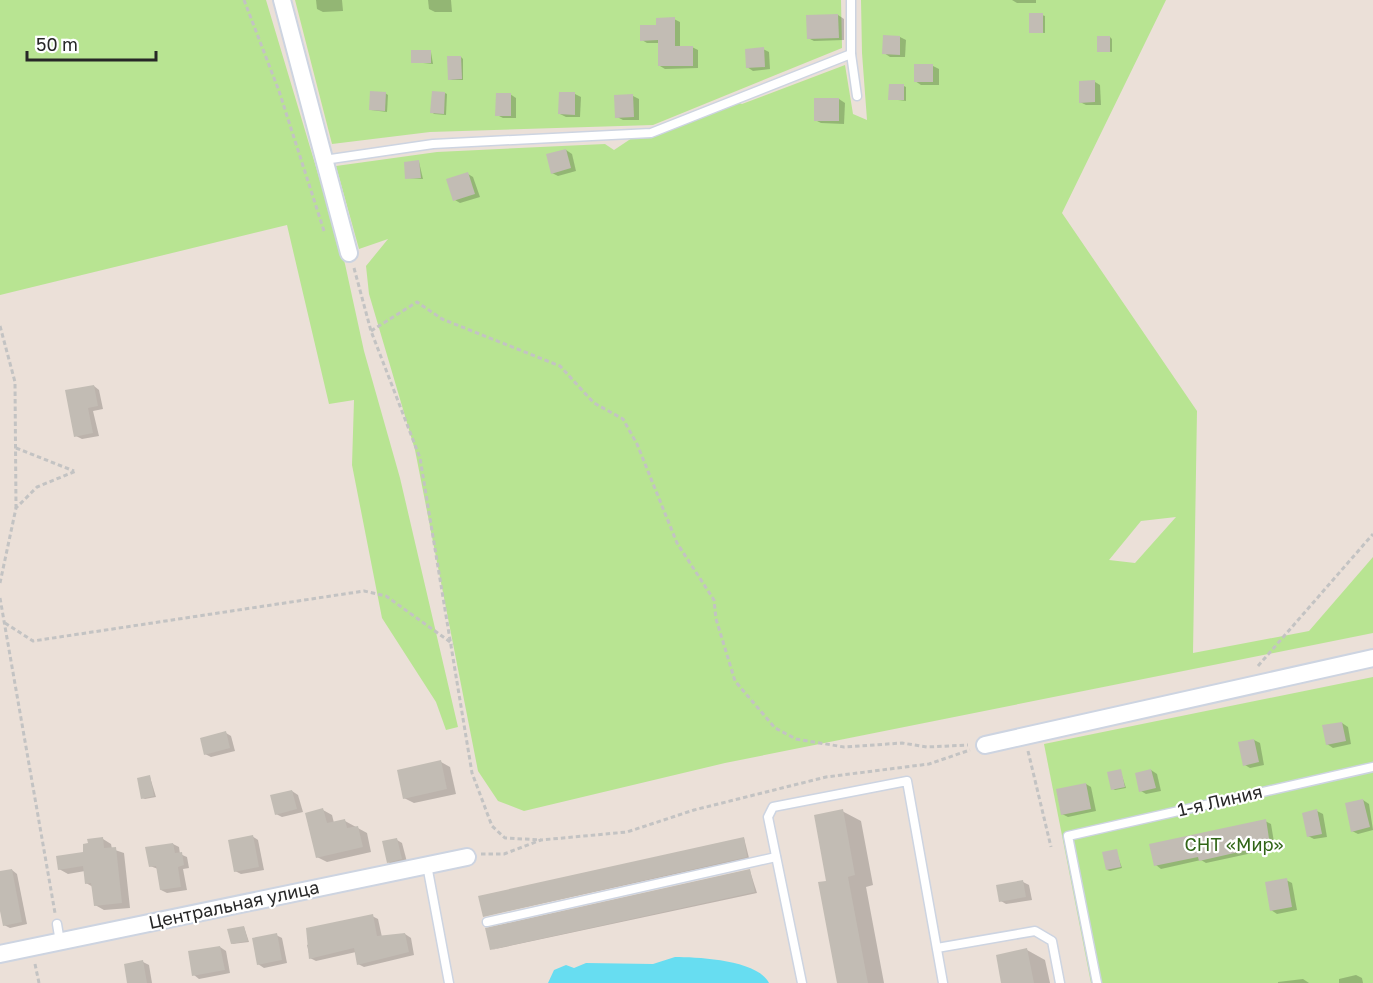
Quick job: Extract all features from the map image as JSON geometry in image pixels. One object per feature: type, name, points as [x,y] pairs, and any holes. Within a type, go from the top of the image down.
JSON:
[{"type":"street","points":[[282,0],[306,84],[348,259]]},
{"type":"street","points":[[985,745],[1025,738],[1241,686],[1373,658]]},
{"type":"street","name":"Центральная улица","points":[[0,954],[467,856]]},
{"type":"lane","points":[[851,0],[851,54],[857,96]]},
{"type":"lane","points":[[324,160],[433,144],[651,133],[851,54]]},
{"type":"lane","name":"1-я Линия","points":[[1097,983],[1068,836],[1373,767]]},
{"type":"lane","points":[[802,983],[768,817],[773,807],[907,781],[943,983]]},
{"type":"lane","points":[[487,922],[776,856]]},
{"type":"lane","points":[[427,865],[449,983]]},
{"type":"lane","points":[[57,924],[60,942]]},
{"type":"lane","points":[[937,948],[1035,931],[1052,941],[1060,983]]},
{"type":"path","points":[[244,0],[279,91],[327,237]]},
{"type":"path","points":[[348,259],[354,270]]},
{"type":"path","points":[[348,259],[354,270],[371,331],[420,458],[453,644],[472,772],[492,826],[506,838],[542,840],[627,832],[694,810],[826,777],[929,764],[985,745]]},
{"type":"path","points":[[371,331],[417,302],[442,319],[560,366],[594,403],[623,419],[641,454],[677,543],[714,600],[716,619],[735,681],[774,728],[796,739],[844,747],[902,742],[927,747],[985,745]]},
{"type":"path","points":[[0,326],[15,382],[16,448],[16,508],[0,583]]},
{"type":"path","points":[[16,448],[76,471],[37,487],[16,508]]},
{"type":"path","points":[[1241,686],[1373,534]]},
{"type":"path","points":[[5,623],[33,641],[364,591],[386,596],[453,644]]},
{"type":"path","points":[[0,598],[57,924]]},
{"type":"path","points":[[1025,738],[1051,847]]},
{"type":"path","points":[[467,856],[504,854],[542,840]]},
{"type":"green space","points":[[0,0],[266,0],[345,264],[364,351],[400,478],[458,727],[446,730],[436,702],[382,618],[352,465],[354,400],[329,404],[287,225],[0,295]]},
{"type":"green space","points":[[295,0],[841,0],[842,48],[653,125],[430,132],[332,144]]},
{"type":"green space","points":[[861,0],[1166,0],[1062,213],[1197,411],[1193,653],[1309,631],[1373,557],[1373,633],[725,763],[524,811],[498,801],[478,771],[415,450],[369,294],[366,266],[388,239],[359,249],[336,166],[437,152],[605,144],[614,150],[635,136],[728,98],[742,104],[845,65],[853,114],[867,120]],"holes":[[[1176,517],[1135,563],[1109,560],[1141,521]]]},
{"type":"green space","name":"СНТ «Мир»","points":[[1373,677],[1373,983],[1091,983],[1044,744]]},
{"type":"water","points":[[675,957],[726,961],[753,969],[763,975],[769,983],[548,983],[554,970],[566,965],[574,968],[586,963],[653,964]]},
{"type":"building","points":[[1029,13],[1043,13],[1043,33],[1029,33]]},
{"type":"building","points":[[838,14],[839,38],[807,39],[806,15]]},
{"type":"building","points":[[675,17],[675,46],[693,46],[693,66],[658,66],[658,40],[640,41],[640,25],[656,25],[656,18]]},
{"type":"building","points":[[883,35],[900,36],[900,55],[882,54]]},
{"type":"building","points":[[1097,36],[1110,36],[1110,52],[1097,52]]},
{"type":"building","points":[[764,47],[765,67],[746,68],[745,49]]},
{"type":"building","points":[[411,50],[431,50],[431,63],[411,63]]},
{"type":"building","points":[[447,56],[461,56],[462,79],[448,80]]},
{"type":"building","points":[[914,64],[933,64],[933,82],[914,82]]},
{"type":"building","points":[[1095,80],[1095,102],[1079,103],[1079,81]]},
{"type":"building","points":[[889,84],[904,84],[904,100],[888,100]]},
{"type":"building","points":[[370,91],[386,92],[385,111],[369,110]]},
{"type":"building","points":[[432,91],[445,92],[444,114],[430,113]]},
{"type":"building","points":[[559,92],[575,92],[575,115],[558,114]]},
{"type":"building","points":[[496,93],[511,93],[511,116],[495,116]]},
{"type":"building","points":[[633,94],[634,117],[615,118],[614,95]]},
{"type":"building","points":[[814,98],[839,98],[839,121],[814,121]]},
{"type":"building","points":[[566,149],[571,168],[551,174],[546,154]]},
{"type":"building","points":[[419,160],[421,178],[405,179],[404,162]]},
{"type":"building","points":[[468,172],[475,194],[453,201],[446,179]]},
{"type":"building","points":[[94,385],[98,406],[88,408],[93,433],[74,437],[65,390]]},
{"type":"building","points":[[1342,722],[1346,741],[1326,745],[1322,725]]},
{"type":"building","points":[[226,731],[230,748],[204,755],[200,738]]},
{"type":"building","points":[[1254,739],[1259,762],[1243,766],[1238,742]]},
{"type":"building","points":[[441,760],[447,789],[403,799],[397,770]]},
{"type":"building","points":[[1121,769],[1125,787],[1111,790],[1107,772]]},
{"type":"building","points":[[1151,769],[1156,788],[1139,792],[1135,773]]},
{"type":"building","points":[[150,775],[154,796],[141,799],[137,778]]},
{"type":"building","points":[[1086,783],[1091,809],[1061,815],[1056,789]]},
{"type":"building","points":[[292,790],[297,809],[275,815],[270,795]]},
{"type":"building","points":[[1363,799],[1370,827],[1351,832],[1345,803]]},
{"type":"building","points":[[323,808],[327,823],[345,819],[347,828],[358,826],[363,847],[316,858],[305,813]]},
{"type":"building","points":[[843,809],[855,875],[848,877],[868,983],[837,983],[818,882],[826,881],[814,815]]},
{"type":"building","points":[[1317,809],[1322,834],[1307,837],[1302,813]]},
{"type":"building","points":[[1266,819],[1270,845],[1199,861],[1198,857],[1154,866],[1149,844]]},
{"type":"building","points":[[253,835],[259,867],[234,872],[228,840]]},
{"type":"building","points":[[103,837],[104,848],[116,847],[122,903],[94,906],[91,883],[85,884],[83,866],[58,870],[56,856],[83,852],[83,844],[88,843],[87,839]]},
{"type":"building","points":[[744,837],[747,857],[483,917],[478,896]]},
{"type":"building","points":[[397,838],[402,859],[387,863],[382,841]]},
{"type":"building","points":[[173,843],[175,853],[182,852],[184,865],[178,867],[181,887],[160,890],[156,866],[149,867],[145,847]]},
{"type":"building","points":[[1117,849],[1121,867],[1106,870],[1102,852]]},
{"type":"building","points":[[12,869],[22,922],[3,926],[0,911],[0,871]]},
{"type":"building","points":[[750,869],[755,892],[490,950],[485,928]]},
{"type":"building","points":[[1287,878],[1292,907],[1270,911],[1265,882]]},
{"type":"building","points":[[1023,880],[1026,897],[999,902],[996,885]]},
{"type":"building","points":[[373,914],[377,936],[405,933],[409,952],[357,965],[354,948],[309,959],[306,928]]},
{"type":"building","points":[[244,926],[248,941],[231,944],[227,929]]},
{"type":"building","points":[[277,933],[282,960],[257,965],[252,938]]},
{"type":"building","points":[[220,946],[225,970],[192,976],[188,951]]},
{"type":"building","points":[[1027,948],[1034,983],[1001,983],[996,955]]},
{"type":"building","points":[[143,960],[147,983],[127,983],[124,964]]}]
